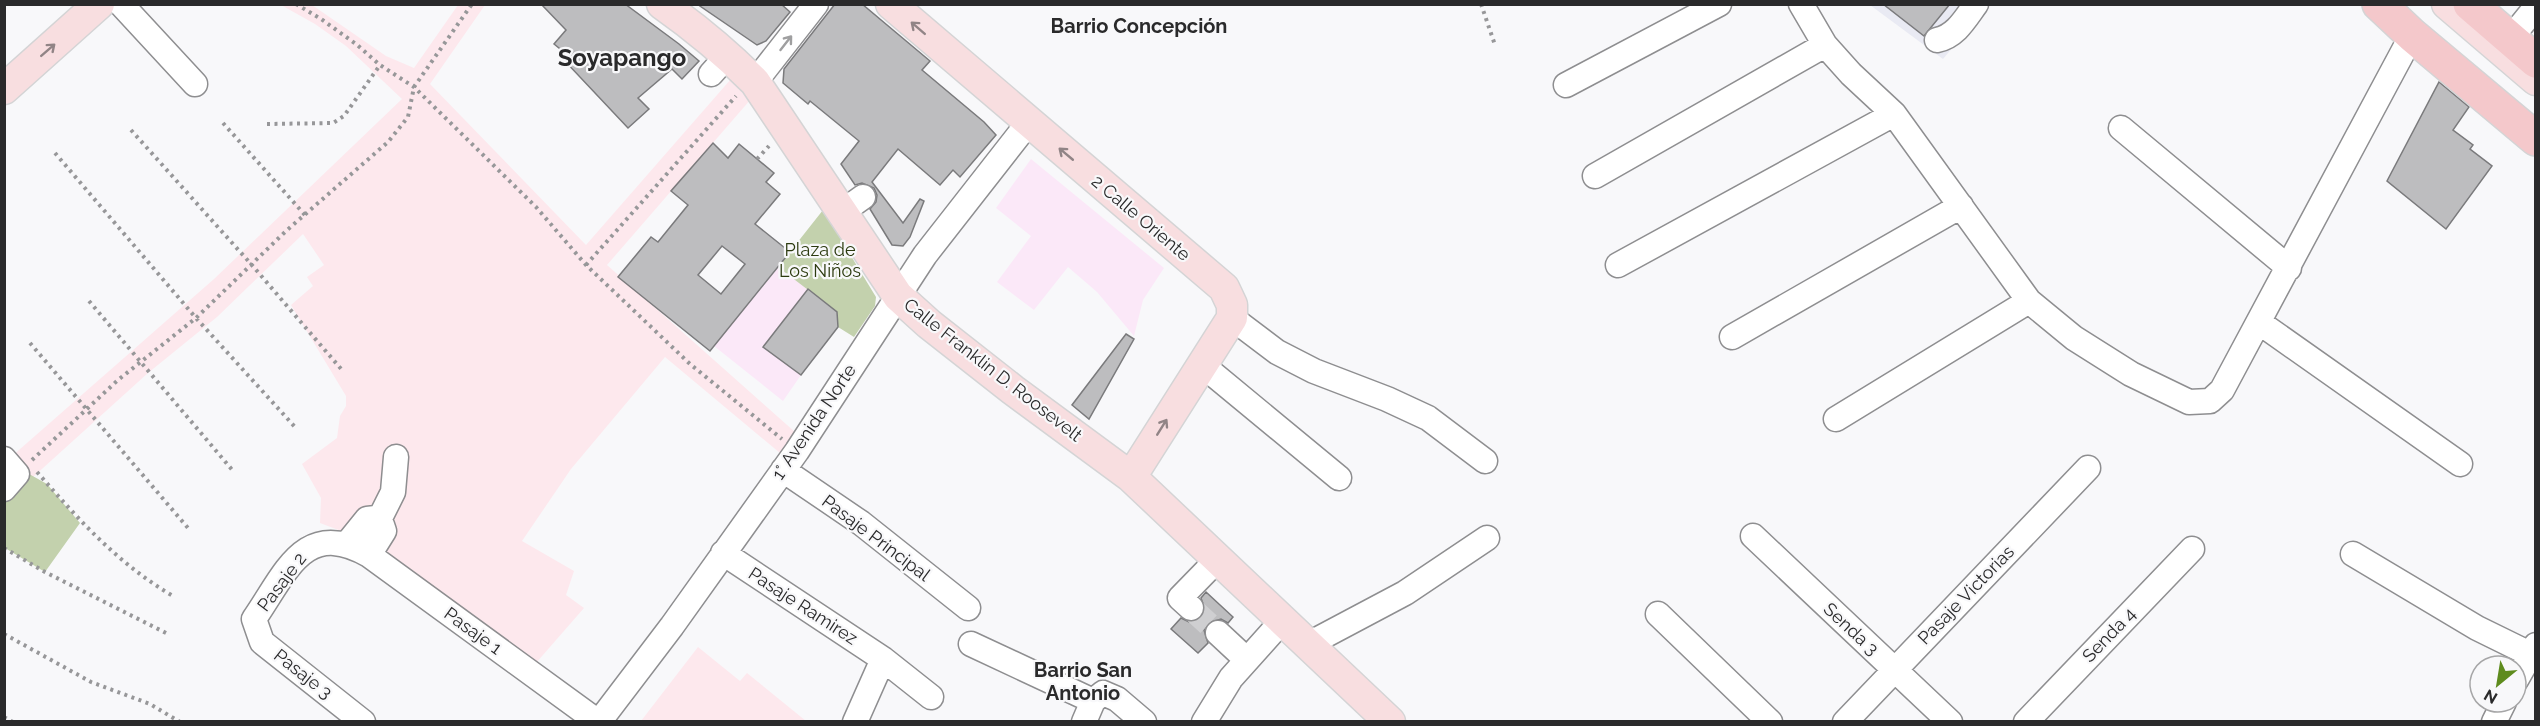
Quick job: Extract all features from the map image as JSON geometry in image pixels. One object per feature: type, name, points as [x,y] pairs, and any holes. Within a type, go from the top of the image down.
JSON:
[{"type":"highway","points":[[2379,4],[2412,35],[2535,139]]},
{"type":"highway","points":[[2470,4],[2535,61]]},
{"type":"main road","points":[[4,88],[99,4]]},
{"type":"main road","name":"Calle Franklin D. Roosevelt","points":[[662,4],[695,27],[720,64],[755,82],[781,136],[815,188],[852,204],[898,296],[929,324],[1013,390],[1131,477],[1390,722]]},
{"type":"main road","name":"2 Calle Oriente","points":[[891,4],[1224,288],[1233,305],[1232,318]]},
{"type":"main road","points":[[2397,4],[2535,124]]},
{"type":"main road","points":[[2447,4],[2535,80]]},
{"type":"main road","points":[[1131,477],[1232,318]]},
{"type":"street","points":[[121,4],[195,84]]},
{"type":"street","points":[[755,82],[816,4]]},
{"type":"street","points":[[1566,85],[1719,4]]},
{"type":"street","points":[[1801,4],[1825,45],[1851,74],[1894,114],[2029,301],[2074,338],[2131,374],[2189,402],[2210,401],[2222,390],[2260,323],[2412,35]]},
{"type":"street","points":[[1937,40],[1948,38],[1957,30],[1976,4]]},
{"type":"street","points":[[2510,39],[2535,7]]},
{"type":"street","points":[[1595,176],[1825,45]]},
{"type":"street","points":[[1618,265],[1894,114]]},
{"type":"street","name":"1° Avenida Norte","points":[[598,722],[672,626],[790,461],[926,255],[957,198],[1029,122]]},
{"type":"street","points":[[2121,128],[2289,268]]},
{"type":"street","points":[[1732,337],[1961,206]]},
{"type":"street","points":[[1836,419],[2029,301]]},
{"type":"street","points":[[1232,318],[1277,352],[1314,371],[1387,399],[1428,418],[1485,461]]},
{"type":"street","points":[[2260,323],[2460,464]]},
{"type":"street","points":[[1201,364],[1339,478]]},
{"type":"street","points":[[369,555],[386,527],[393,492],[396,457]]},
{"type":"street","name":"Pasaje Principal","points":[[790,461],[861,522],[968,608]]},
{"type":"street","name":"Pasaje Victorias","points":[[1845,722],[2088,468]]},
{"type":"street","points":[[346,545],[367,519],[386,527]]},
{"type":"street","name":"Senda 3","points":[[1753,536],[1950,722]]},
{"type":"street","points":[[1310,648],[1405,593],[1487,538]]},
{"type":"street","name":"Pasaje 2","points":[[254,619],[297,556],[310,546],[324,543],[346,545]]},
{"type":"street","name":"Pasaje 1","points":[[346,545],[369,555],[598,722]]},
{"type":"street","name":"Senda 4","points":[[2026,722],[2192,549]]},
{"type":"street","name":"Pasaje Ramirez","points":[[723,553],[883,658],[932,697]]},
{"type":"street","points":[[2353,554],[2477,628],[2534,652]]},
{"type":"street","points":[[1191,608],[1180,598],[1218,559]]},
{"type":"street","points":[[1658,614],[1770,722]]},
{"type":"street","name":"Pasaje 3","points":[[254,619],[262,642],[363,722]]},
{"type":"street","points":[[1204,722],[1232,678],[1282,621]]},
{"type":"street","points":[[1218,633],[1247,660]]},
{"type":"street","points":[[971,644],[1088,711],[1103,693],[1144,722]]},
{"type":"street","points":[[855,722],[883,658]]},
{"type":"path","points":[[296,4],[356,44],[380,65],[414,87],[536,207],[586,265],[790,461]]},
{"type":"path","points":[[173,596],[145,580],[14,471],[196,318],[304,215],[388,142],[408,117],[414,87],[472,4]]},
{"type":"path","points":[[1481,4],[1495,45]]},
{"type":"path","points":[[267,124],[333,123],[344,116],[380,65]]},
{"type":"path","points":[[586,265],[743,88],[755,82]]},
{"type":"path","points":[[223,123],[304,215]]},
{"type":"path","points":[[131,130],[342,370]]},
{"type":"path","points":[[757,159],[781,136]]},
{"type":"path","points":[[56,153],[196,318],[295,427]]},
{"type":"path","points":[[89,301],[234,472]]},
{"type":"path","points":[[30,342],[188,528]]},
{"type":"path","points":[[4,548],[45,572],[166,633]]},
{"type":"path","points":[[4,634],[91,682],[150,704],[180,722]]},
{"type":"path","points":[[4,717],[13,722]]},
{"type":"shaded area","points":[[281,5],[312,5],[386,56],[414,68],[458,5],[485,5],[430,84],[586,245],[731,79],[751,99],[607,265],[795,432],[780,453],[665,357],[571,469],[522,541],[574,571],[566,595],[584,608],[536,663],[349,534],[320,523],[321,498],[302,464],[337,438],[340,416],[346,406],[346,396],[291,305],[313,286],[307,277],[324,265],[303,234],[217,317],[148,373],[32,478],[11,457],[214,279],[402,99],[346,46],[315,24]]},
{"type":"shaded area","points":[[1870,5],[1988,5],[1943,59]]},
{"type":"shaded area","points":[[1031,159],[1164,268],[1143,300],[1134,336],[1097,292],[1068,267],[1034,310],[997,282],[1031,236],[996,208]]},
{"type":"shaded area","points":[[778,267],[808,289],[764,347],[801,375],[783,401],[714,346]]},
{"type":"shaded area","points":[[698,647],[740,681],[747,673],[806,721],[641,721]]},
{"type":"green space","name":"Plaza de Los Niños","points":[[823,210],[876,297],[875,306],[854,337],[838,327],[837,312],[778,267]]},
{"type":"green space","points":[[22,470],[47,484],[80,523],[45,572],[5,548],[5,489]]},
{"type":"building","points":[[541,4],[625,4],[699,61],[682,79],[672,69],[638,98],[649,109],[628,128],[562,58],[565,53],[554,44],[566,30]]},
{"type":"building","points":[[697,4],[781,4],[790,12],[766,41],[757,45]]},
{"type":"building","points":[[835,4],[862,4],[930,61],[922,70],[984,122],[996,135],[960,177],[953,170],[940,185],[898,149],[872,182],[903,223],[920,199],[924,201],[910,237],[903,246],[892,245],[870,209],[876,202],[877,195],[874,188],[862,183],[855,185],[841,164],[859,141],[810,101],[808,104],[783,83],[784,69]]},
{"type":"building","points":[[1883,4],[1950,4],[1924,36]]},
{"type":"building","points":[[2439,82],[2469,107],[2453,130],[2473,145],[2470,149],[2492,166],[2446,229],[2387,181]]},
{"type":"building","points":[[713,143],[728,158],[739,144],[774,173],[766,182],[780,194],[755,224],[790,252],[710,351],[618,277],[651,237],[658,242],[688,205],[671,191]],"holes":[[[722,246],[745,264],[721,294],[698,275]]]},
{"type":"building","points":[[808,289],[837,312],[838,327],[801,375],[763,347]]},
{"type":"building","points":[[1126,334],[1134,339],[1089,419],[1072,405]]},
{"type":"building","points":[[1206,592],[1233,617],[1228,623],[1221,619],[1208,623],[1204,630],[1208,643],[1198,653],[1171,629],[1181,618],[1189,622],[1201,618],[1205,610],[1201,598]]},
{"type":"tunnel","points":[[1191,608],[1218,633]]},
{"type":"district","name":"Barrio Concepción","points":[[1139,26]]},
{"type":"district","name":"Soyapango","points":[[622,58]]},
{"type":"district","name":"Barrio San Antonio","points":[[1083,682]]}]
